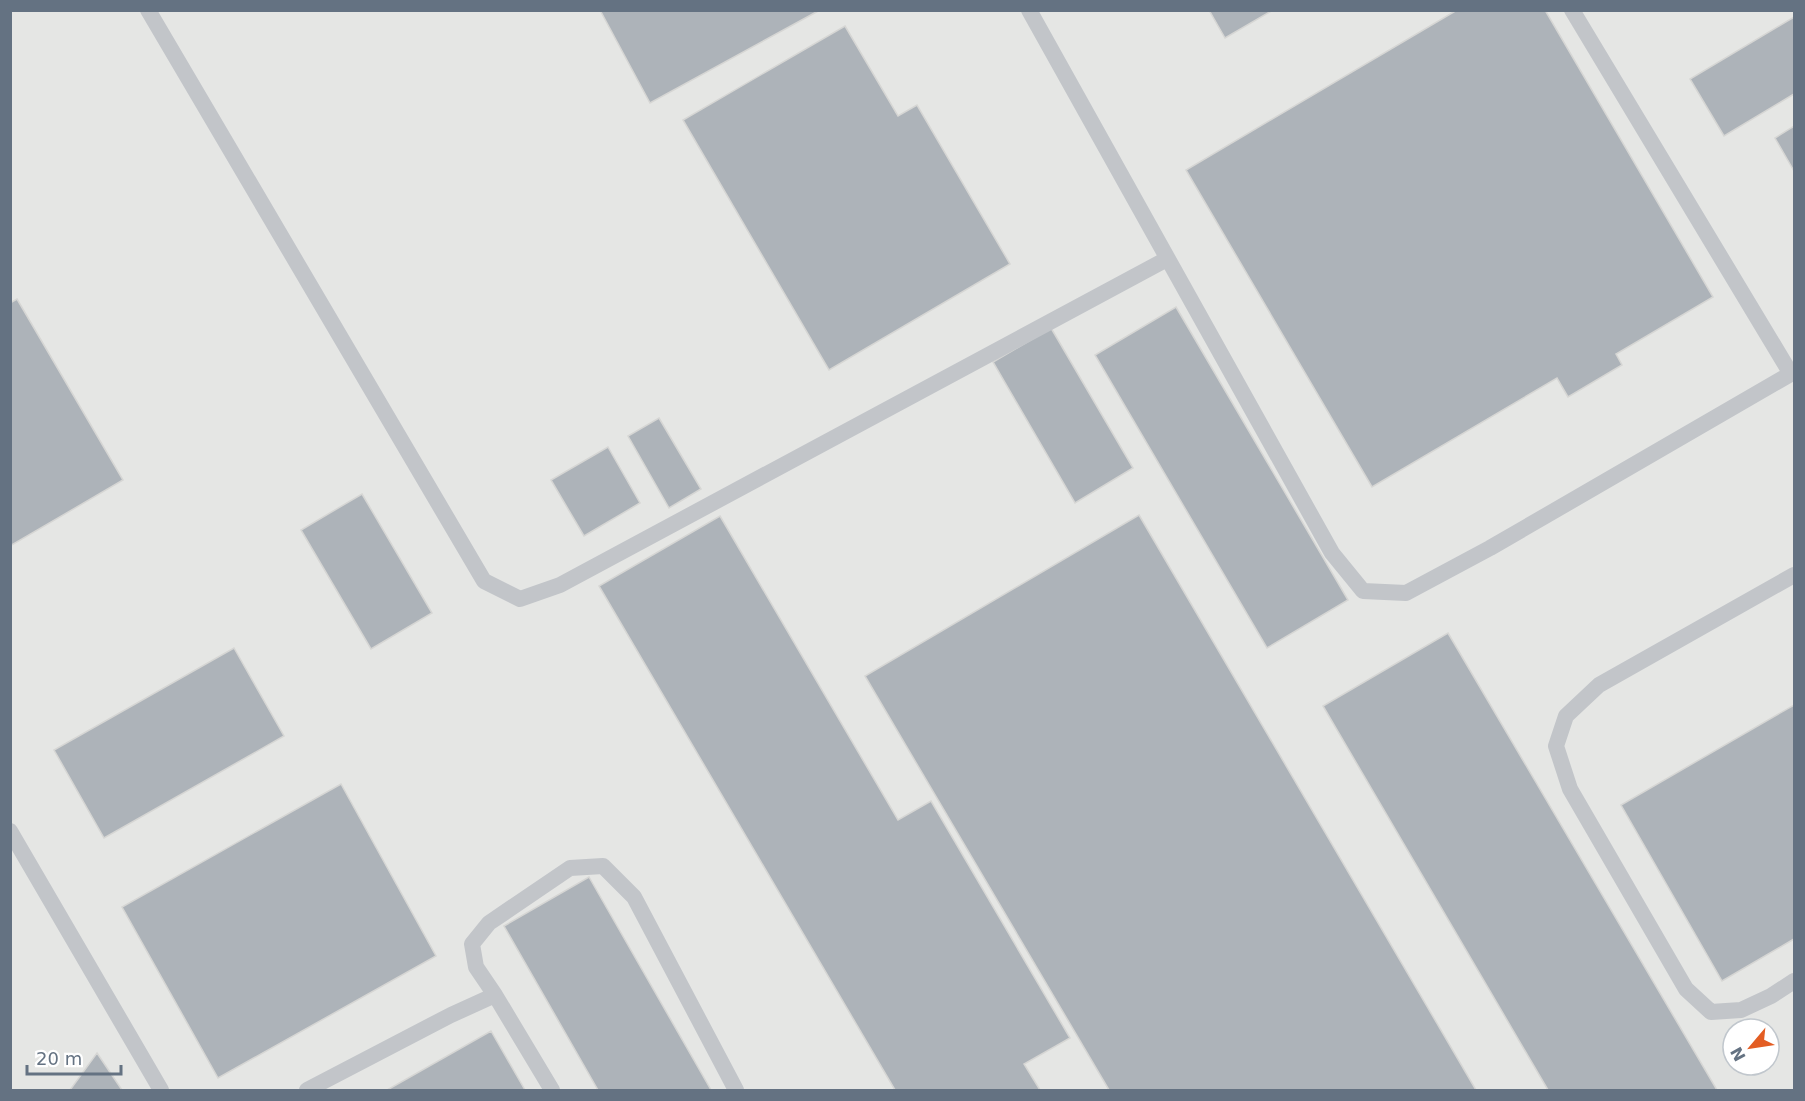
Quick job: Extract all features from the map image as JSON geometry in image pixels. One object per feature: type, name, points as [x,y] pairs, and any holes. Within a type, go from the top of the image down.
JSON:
[{"type":"lane","points":[[148,10],[225,145],[484,581],[520,599],[560,585],[1167,259]]},
{"type":"lane","points":[[1029,10],[1332,553],[1363,591],[1406,593],[1490,548],[1792,373],[1572,10]]},
{"type":"lane","points":[[1794,576],[1599,685],[1566,716],[1556,746],[1570,789],[1686,988],[1711,1012],[1731,1011],[1742,1010],[1772,996],[1794,981]]},
{"type":"lane","points":[[10,831],[161,1090]]},
{"type":"lane","points":[[552,1090],[476,967],[472,944],[489,923],[570,868],[603,866],[634,897],[736,1090]]},
{"type":"lane","points":[[307,1090],[451,1015],[495,995]]},
{"type":"shaded area","points":[[10,11],[1794,11],[1794,1090],[11,1090]]},
{"type":"building","points":[[600,10],[820,10],[650,103]]},
{"type":"building","points":[[1209,10],[1273,10],[1225,38]]},
{"type":"building","points":[[1457,10],[1545,10],[1713,297],[1616,354],[1622,365],[1568,397],[1557,378],[1372,487],[1186,170]]},
{"type":"building","points":[[1794,17],[1794,94],[1724,136],[1690,79]]},
{"type":"building","points":[[845,26],[898,116],[917,105],[1010,264],[829,370],[683,120]]},
{"type":"building","points":[[1794,126],[1794,171],[1775,138]]},
{"type":"building","points":[[17,299],[123,480],[10,546],[10,303]]},
{"type":"building","points":[[1176,307],[1348,600],[1267,648],[1095,355]]},
{"type":"building","points":[[1051,328],[1133,468],[1075,503],[993,362]]},
{"type":"building","points":[[659,418],[701,489],[669,508],[628,436]]},
{"type":"building","points":[[608,447],[640,503],[584,536],[551,480]]},
{"type":"building","points":[[362,494],[432,613],[371,649],[301,530]]},
{"type":"building","points":[[1139,515],[1476,1090],[1109,1090],[865,676]]},
{"type":"building","points":[[720,516],[898,820],[931,801],[1070,1038],[1024,1064],[1040,1090],[895,1090],[599,586]]},
{"type":"building","points":[[1448,633],[1717,1090],[1548,1090],[1323,706]]},
{"type":"building","points":[[234,648],[284,736],[104,838],[54,750]]},
{"type":"building","points":[[1794,705],[1794,939],[1722,981],[1621,805]]},
{"type":"building","points":[[341,784],[436,956],[218,1078],[122,907]]},
{"type":"building","points":[[589,877],[711,1090],[598,1090],[504,926]]},
{"type":"building","points":[[491,1031],[525,1090],[387,1090]]},
{"type":"building","points":[[97,1053],[122,1090],[70,1090]]}]
